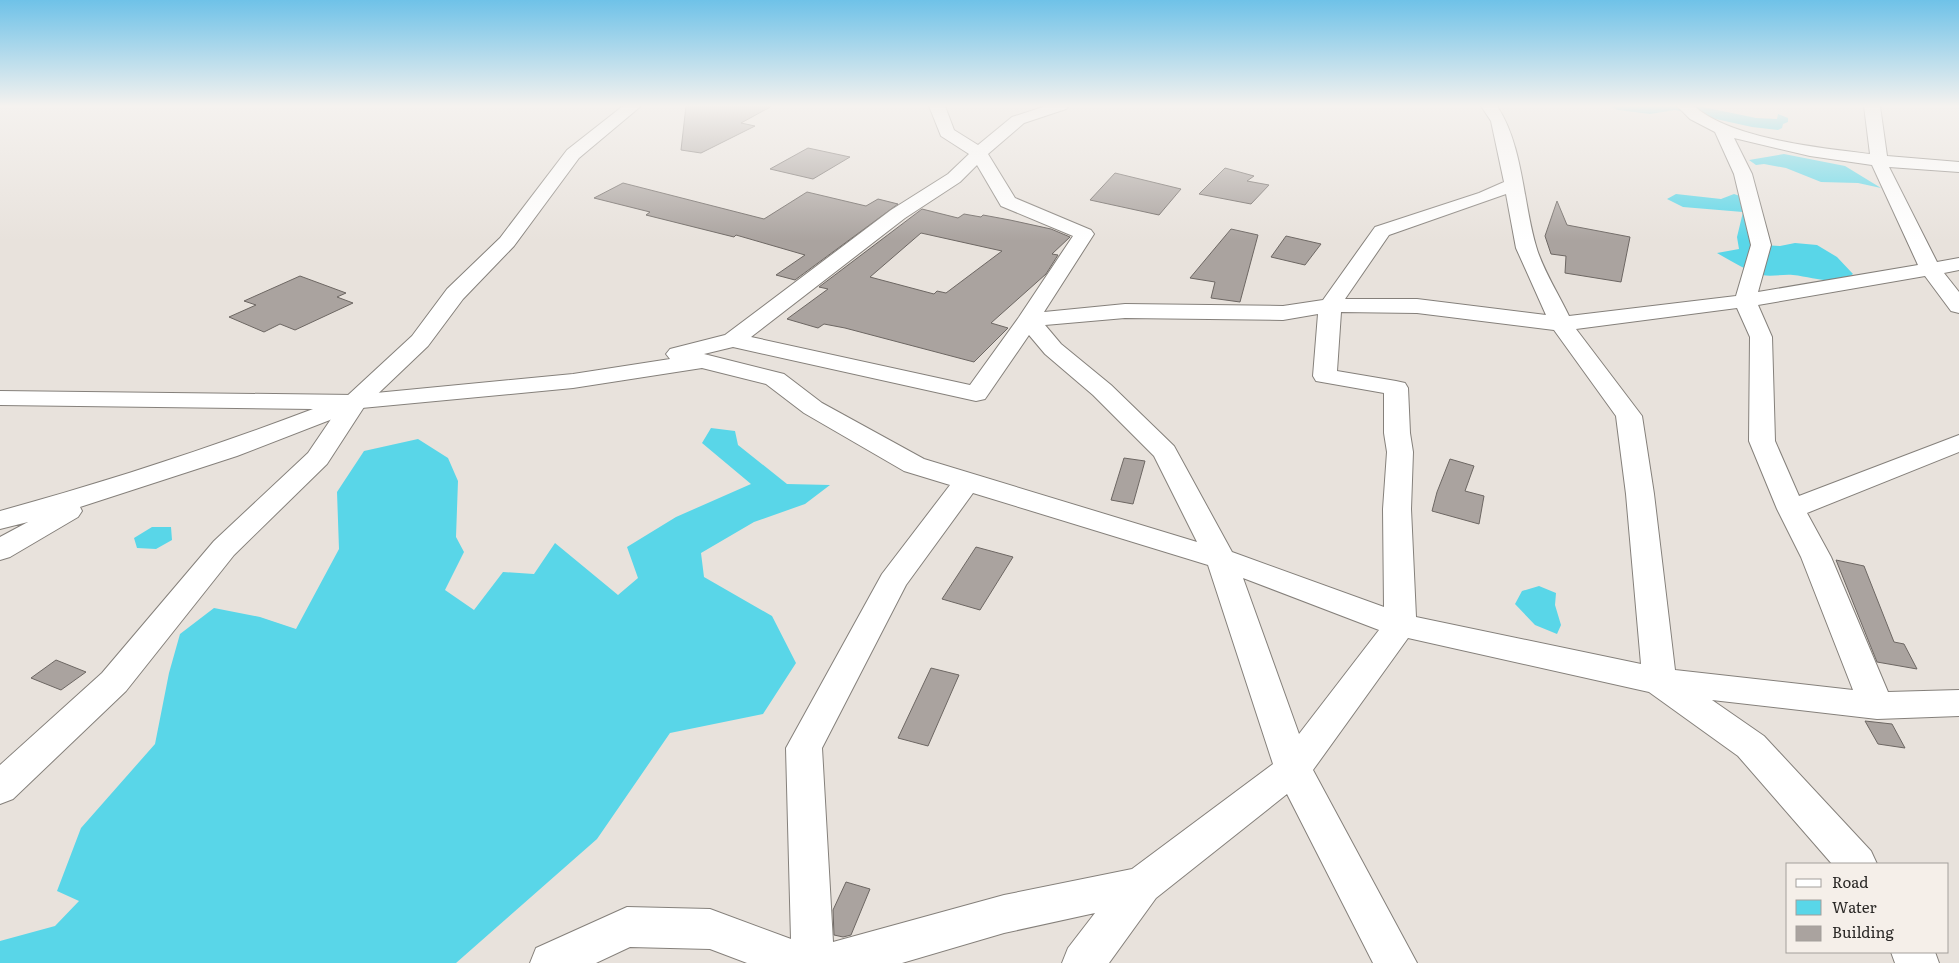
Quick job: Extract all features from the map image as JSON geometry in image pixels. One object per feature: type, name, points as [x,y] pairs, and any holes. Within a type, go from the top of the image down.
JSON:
[{"type":"street","points":[[0,788],[114,682],[224,548],[318,458],[355,402],[420,342],[455,294],[508,242],[577,151]]},
{"type":"street","points":[[733,340],[976,394],[1028,320],[1084,234],[1008,202],[979,153],[976,151]]},
{"type":"street","points":[[573,381],[733,340],[898,214],[954,178],[981,151]]},
{"type":"street","points":[[1506,151],[1526,248],[1560,324],[1629,416],[1640,494],[1659,681],[1752,746],[1856,863]]},
{"type":"street","points":[[1732,151],[1743,174],[1761,245],[1745,302],[1761,337],[1762,441],[1791,509],[1816,557],[1877,706]]},
{"type":"street","points":[[1812,151],[1880,162],[1959,167]]},
{"type":"street","points":[[1878,151],[1881,169],[1931,270],[1959,306]]},
{"type":"street","points":[[1083,963],[1142,885],[1293,769],[1400,625],[1397,509],[1400,452],[1397,434],[1396,388],[1325,376],[1330,305],[1382,231],[1485,197],[1514,184]]},
{"type":"street","points":[[1028,320],[1126,311],[1283,313],[1330,305],[1417,306],[1560,324],[1745,302],[1959,264]]},
{"type":"street","points":[[1028,320],[1053,349],[1102,390],[1165,452],[1222,559],[1293,769],[1396,963]]},
{"type":"street","points":[[0,398],[355,402],[573,381],[702,362],[775,379],[814,408],[914,465],[1222,559],[1400,625],[1659,681],[1877,706],[1959,703]]},
{"type":"street","points":[[0,520],[104,491],[228,450],[355,402]]},
{"type":"street","points":[[1791,509],[1959,443]]},
{"type":"street","points":[[813,963],[804,748],[893,581],[968,482]]},
{"type":"street","points":[[0,550],[104,491]]},
{"type":"street","points":[[831,963],[1004,914],[1142,885]]},
{"type":"street","points":[[551,963],[627,928],[710,929],[800,963]]},
{"type":"water","points":[[1784,154],[1845,166],[1881,188],[1858,183],[1821,182],[1786,168],[1764,164],[1756,165],[1749,160]]},
{"type":"water","points":[[1676,194],[1721,199],[1734,194],[1749,199],[1762,245],[1780,246],[1795,243],[1817,245],[1837,257],[1853,274],[1846,278],[1832,281],[1793,275],[1766,276],[1739,266],[1717,253],[1739,249],[1737,237],[1743,212],[1683,207],[1667,199]]},
{"type":"water","points":[[711,428],[735,431],[738,445],[787,484],[830,485],[805,504],[754,522],[701,553],[704,577],[772,616],[796,663],[763,714],[670,733],[597,839],[456,963],[0,963],[0,941],[55,926],[79,901],[57,891],[81,828],[155,744],[169,673],[180,634],[214,608],[260,617],[296,629],[339,549],[337,492],[364,451],[418,439],[448,458],[458,481],[456,537],[464,552],[445,590],[474,610],[503,572],[534,574],[555,543],[618,595],[638,578],[627,547],[676,517],[751,484],[702,443]]},
{"type":"water","points":[[152,527],[171,527],[172,540],[156,549],[137,548],[134,538]]},
{"type":"water","points":[[1539,586],[1556,593],[1555,605],[1561,625],[1557,634],[1535,625],[1515,604],[1522,591]]},
{"type":"building","points":[[687,151],[705,151],[701,153]]},
{"type":"building","points":[[803,151],[822,151],[850,157],[813,179],[770,169]]},
{"type":"building","points":[[1225,168],[1254,176],[1247,181],[1269,185],[1251,204],[1199,194]]},
{"type":"building","points":[[1115,173],[1181,189],[1159,215],[1090,200]]},
{"type":"building","points":[[623,183],[764,219],[807,192],[866,206],[878,199],[898,204],[795,280],[776,275],[805,255],[736,235],[734,237],[646,215],[650,212],[594,198]]},
{"type":"building","points":[[1557,201],[1567,225],[1630,237],[1621,282],[1565,273],[1566,256],[1551,254],[1545,236]]},
{"type":"building","points":[[922,209],[958,218],[964,214],[1010,220],[1051,229],[1070,237],[1052,254],[1058,255],[1046,274],[991,323],[1008,328],[974,362],[845,328],[824,324],[818,328],[787,319],[828,289],[819,287]],"holes":[[[921,233],[1002,251],[946,293],[937,291],[934,294],[870,277]]]},
{"type":"building","points":[[1231,229],[1258,235],[1240,302],[1211,298],[1215,282],[1190,278]]},
{"type":"building","points":[[1286,236],[1321,244],[1305,265],[1271,257]]},
{"type":"building","points":[[300,276],[346,293],[337,297],[353,303],[295,330],[280,324],[264,332],[229,317],[256,305],[244,301]]},
{"type":"building","points":[[1124,458],[1145,461],[1133,504],[1111,500]]},
{"type":"building","points":[[1450,459],[1474,466],[1465,491],[1484,496],[1479,524],[1432,511]]},
{"type":"building","points":[[976,547],[1013,557],[980,610],[942,599]]},
{"type":"building","points":[[1836,560],[1864,566],[1894,642],[1904,644],[1917,669],[1877,662]]},
{"type":"building","points":[[56,660],[86,672],[61,690],[31,678]]},
{"type":"building","points":[[931,668],[959,675],[928,746],[898,738]]},
{"type":"building","points":[[1865,721],[1892,724],[1905,748],[1878,744]]},
{"type":"building","points":[[846,882],[870,889],[851,935],[843,937],[834,935],[833,910]]}]
